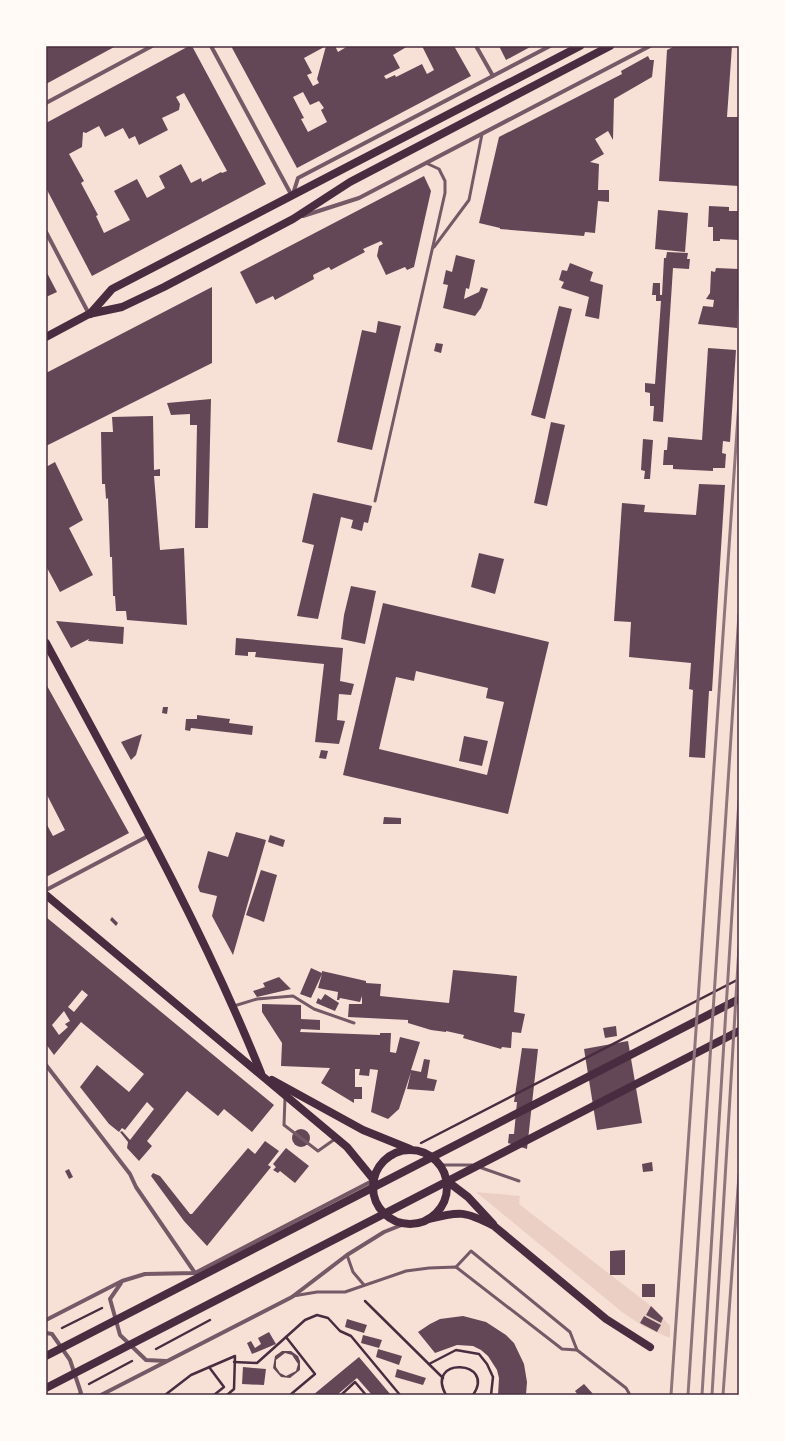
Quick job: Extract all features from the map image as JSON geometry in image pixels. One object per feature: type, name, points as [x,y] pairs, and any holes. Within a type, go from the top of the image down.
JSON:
[{"type":"main road","points":[[89,314],[112,289],[292,197],[580,46]]},
{"type":"main road","points":[[46,337],[89,314],[122,307],[294,219],[350,182],[610,46]]},
{"type":"main road","points":[[46,643],[150,835],[209,951],[234,1006],[261,1073],[363,1130],[411,1150],[430,1155],[440,1165],[447,1181],[447,1192],[442,1205],[428,1219]]},
{"type":"main road","points":[[46,896],[261,1073],[285,1096],[348,1147],[374,1180]]},
{"type":"main road","points":[[46,1356],[739,999]]},
{"type":"main road","points":[[46,1388],[739,1030]]},
{"type":"main road","points":[[411,1150],[399,1151],[386,1158],[377,1170],[374,1180],[374,1193],[380,1209],[390,1218],[404,1224],[421,1222],[428,1219],[461,1212],[473,1215],[494,1226]]},
{"type":"main road","points":[[447,1181],[468,1197],[494,1226],[606,1319],[650,1347]]},
{"type":"street","points":[[46,103],[152,46]]},
{"type":"street","points":[[211,46],[292,197]]},
{"type":"street","points":[[476,46],[493,76]]},
{"type":"street","points":[[292,197],[298,178],[550,46]]},
{"type":"street","points":[[294,219],[359,198],[650,46]]},
{"type":"street","points":[[46,232],[89,314]]},
{"type":"street","points":[[46,890],[150,835]]},
{"type":"street","points":[[46,1065],[130,1174],[136,1187],[195,1273]]},
{"type":"street","points":[[46,1320],[122,1281],[145,1274],[195,1273],[374,1180]]},
{"type":"street","points":[[101,1395],[292,1297],[347,1255],[384,1232],[404,1224]]},
{"type":"street","points":[[122,1281],[110,1299],[120,1334],[146,1360],[167,1361]]},
{"type":"street","points":[[46,1333],[52,1334],[70,1360],[81,1393],[79,1395]]},
{"type":"lane","points":[[433,249],[468,200],[482,134]]},
{"type":"lane","points":[[376,501],[446,194],[445,181],[439,169],[426,163]]},
{"type":"lane","points":[[234,1006],[257,999],[293,996],[314,1010],[354,1023]]},
{"type":"lane","points":[[285,1096],[284,1125],[318,1151],[337,1138]]},
{"type":"lane","points":[[440,1165],[475,1165],[519,1181]]},
{"type":"lane","points":[[456,1267],[471,1251],[570,1332],[577,1350],[626,1388],[630,1395]]},
{"type":"lane","points":[[347,1255],[353,1272],[364,1285]]},
{"type":"lane","points":[[292,1297],[317,1292],[345,1292],[406,1271],[456,1267],[562,1349],[577,1350]]},
{"type":"path","points":[[365,1301],[443,1378]]},
{"type":"path","points":[[234,1362],[257,1363],[305,1320],[317,1315],[328,1318],[340,1331],[350,1336],[400,1395]]},
{"type":"path","points":[[286,1337],[315,1374],[290,1395]]},
{"type":"path","points":[[429,1364],[456,1350],[479,1354],[488,1364],[493,1376],[491,1395]]},
{"type":"path","points":[[165,1395],[191,1375],[235,1356],[234,1389],[227,1395]]},
{"type":"path","points":[[446,1395],[443,1390],[443,1378],[450,1369],[460,1366],[466,1367],[477,1380],[477,1386],[473,1395]]},
{"type":"path","points":[[209,1367],[224,1387],[214,1395]]},
{"type":"path","points":[[341,1395],[355,1382],[366,1395]]},
{"type":"shaded area","points":[[476,1192],[520,1196],[519,1204],[651,1306],[646,1315],[661,1322],[663,1318],[670,1326],[670,1338],[644,1327],[622,1312]],"holes":[[[644,1316],[661,1325],[657,1332],[640,1323]]]},
{"type":"building","points":[[46,46],[116,46],[46,84]]},
{"type":"building","points":[[189,46],[192,46],[266,184],[92,276],[46,188],[46,123]],"holes":[[[184,93],[227,171],[221,172],[202,182],[201,178],[191,183],[181,164],[159,176],[165,188],[147,198],[137,179],[114,191],[130,220],[104,233],[96,216],[98,215],[81,183],[84,181],[69,154],[82,147],[83,132],[86,133],[99,126],[105,137],[123,128],[129,139],[135,136],[139,145],[168,130],[162,118],[179,110],[180,104],[176,97]]]},
{"type":"building","points":[[231,46],[326,46],[335,46],[338,52],[348,46],[408,46],[393,55],[400,68],[384,76],[386,79],[395,75],[396,77],[422,64],[427,74],[434,70],[422,46],[454,46],[471,76],[297,168]],"holes":[[[326,46],[317,79],[319,83],[313,86],[307,75],[312,73],[304,58]],[[303,92],[310,105],[319,101],[324,108],[321,110],[327,122],[308,132],[301,119],[304,118],[293,97]]]},
{"type":"building","points":[[499,46],[532,46],[506,60]]},
{"type":"building","points":[[675,46],[732,46],[727,117],[739,117],[739,186],[659,181],[667,50]]},
{"type":"building","points":[[648,56],[650,60],[654,60],[652,77],[614,99],[613,140],[608,131],[595,139],[604,154],[590,162],[599,164],[598,190],[609,190],[609,202],[598,201],[595,233],[585,232],[584,236],[500,229],[479,223],[499,137],[622,74],[621,71]]},
{"type":"building","points":[[424,176],[431,191],[414,267],[407,270],[405,267],[386,275],[377,256],[379,246],[383,244],[381,241],[363,249],[365,252],[331,270],[329,267],[313,275],[314,279],[275,300],[273,296],[256,304],[240,272]]},
{"type":"building","points":[[709,206],[729,207],[729,211],[739,211],[738,240],[720,239],[720,241],[713,241],[713,227],[708,227]]},
{"type":"building","points":[[658,210],[688,213],[685,252],[655,249]]},
{"type":"building","points":[[667,252],[688,253],[687,259],[690,259],[689,269],[673,268],[663,422],[653,421],[654,406],[650,406],[650,393],[645,392],[645,383],[655,384],[661,301],[656,301],[656,295],[652,295],[653,283],[660,283],[660,295],[662,295],[664,258],[666,258]]},
{"type":"building","points":[[456,255],[475,260],[469,289],[466,288],[464,299],[479,292],[481,287],[488,289],[481,308],[475,316],[443,308],[448,285],[443,284],[446,270],[452,272]]},
{"type":"building","points":[[570,263],[593,272],[590,281],[603,285],[599,319],[585,316],[589,297],[561,288],[564,282],[559,280],[562,270],[567,271]]},
{"type":"building","points":[[716,268],[739,269],[737,328],[698,324],[703,306],[713,307],[714,300],[706,299],[710,293],[711,271],[715,272]]},
{"type":"building","points":[[46,271],[57,292],[46,297]]},
{"type":"building","points":[[212,287],[212,363],[46,446],[46,373]]},
{"type":"building","points":[[559,306],[572,309],[545,419],[531,415]]},
{"type":"building","points":[[378,321],[401,326],[372,450],[337,442],[362,330],[376,333]]},
{"type":"building","points":[[436,343],[443,344],[441,353],[434,351]]},
{"type":"building","points":[[708,348],[736,350],[730,442],[723,441],[722,453],[726,454],[725,468],[713,468],[713,471],[673,469],[673,465],[663,465],[664,450],[667,450],[668,437],[702,440]]},
{"type":"building","points":[[211,399],[208,528],[195,528],[197,425],[190,425],[190,414],[171,415],[167,403]]},
{"type":"building","points":[[153,416],[154,470],[160,469],[160,476],[154,476],[160,550],[184,548],[187,625],[127,620],[126,611],[116,611],[115,596],[113,596],[108,498],[106,499],[105,484],[102,484],[101,432],[113,432],[112,417]]},
{"type":"building","points":[[551,422],[565,425],[547,506],[534,503]]},
{"type":"building","points":[[643,439],[653,440],[650,479],[644,479],[645,471],[641,470]]},
{"type":"building","points":[[55,462],[83,520],[69,528],[93,575],[60,592],[46,566],[46,467]]},
{"type":"building","points":[[699,484],[725,485],[712,691],[709,691],[705,758],[689,757],[693,690],[689,689],[691,663],[629,657],[631,622],[614,621],[622,503],[645,505],[644,512],[696,515]]},
{"type":"building","points":[[313,493],[372,506],[368,523],[364,522],[362,531],[351,528],[353,520],[341,517],[318,619],[297,616],[314,545],[302,542]]},
{"type":"building","points":[[479,553],[504,559],[495,594],[471,587]]},
{"type":"building","points":[[351,586],[376,591],[365,644],[341,639],[344,615]]},
{"type":"building","points":[[383,603],[549,642],[508,814],[343,775]],"holes":[[[416,671],[488,688],[486,698],[504,702],[487,775],[379,749],[396,677],[414,681]]]},
{"type":"building","points":[[56,621],[124,627],[123,644],[88,641],[89,639],[71,648]]},
{"type":"building","points":[[236,638],[343,648],[340,681],[354,684],[351,695],[339,694],[337,720],[345,721],[339,744],[315,742],[324,664],[255,657],[256,652],[248,652],[248,656],[235,655]]},
{"type":"building","points":[[46,684],[129,833],[48,876],[46,875],[46,823],[53,836],[65,830],[46,793]]},
{"type":"building","points":[[163,707],[168,707],[167,714],[162,713]]},
{"type":"building","points":[[197,715],[230,719],[229,723],[253,726],[252,735],[191,728],[190,731],[185,730],[186,719],[197,719]]},
{"type":"building","points":[[142,734],[136,755],[131,760],[121,742]]},
{"type":"building","points":[[464,736],[488,741],[482,766],[459,761]]},
{"type":"building","points":[[321,750],[328,751],[326,759],[319,758]]},
{"type":"building","points":[[384,817],[401,818],[401,824],[383,824]]},
{"type":"building","points":[[236,832],[266,840],[233,955],[212,916],[217,896],[200,892],[198,887],[208,851],[228,857]]},
{"type":"building","points":[[270,835],[285,840],[283,847],[268,842]]},
{"type":"building","points":[[261,870],[277,875],[264,922],[246,915]]},
{"type":"building","points":[[46,917],[274,1105],[252,1132],[224,1109],[218,1116],[187,1091],[147,1141],[152,1146],[139,1161],[127,1148],[128,1142],[120,1132],[122,1131],[130,1140],[154,1109],[147,1102],[125,1130],[122,1128],[119,1132],[109,1124],[80,1087],[97,1065],[129,1092],[144,1074],[81,1022],[54,1055],[46,1044]],"holes":[[[82,990],[88,995],[74,1012],[68,1007]],[[64,1011],[70,1021],[65,1024],[68,1027],[59,1035],[52,1025]]]},
{"type":"building","points":[[112,917],[118,923],[116,926],[110,920]]},
{"type":"building","points":[[311,968],[322,973],[322,971],[366,981],[366,983],[381,984],[380,996],[449,1003],[453,970],[517,976],[514,1012],[525,1014],[521,1033],[512,1032],[511,1048],[502,1047],[501,1049],[463,1038],[464,1035],[446,1031],[431,1030],[408,1023],[408,1020],[348,1017],[349,1004],[362,1004],[362,996],[360,1002],[340,998],[337,1000],[338,992],[318,988],[322,974],[311,998],[300,994]]},
{"type":"building","points":[[279,977],[291,989],[257,997],[253,991],[265,987],[263,983]]},
{"type":"building","points":[[325,994],[339,1003],[335,1011],[316,1003],[318,998],[321,1000]]},
{"type":"building","points":[[262,1004],[301,1005],[301,1019],[320,1020],[320,1030],[301,1029],[300,1032],[380,1035],[380,1033],[391,1033],[390,1052],[396,1053],[400,1037],[420,1042],[411,1070],[421,1072],[424,1059],[430,1060],[427,1078],[437,1080],[434,1091],[407,1089],[411,1072],[399,1109],[388,1119],[371,1112],[378,1070],[370,1069],[369,1076],[359,1075],[360,1069],[355,1069],[355,1087],[362,1087],[362,1099],[354,1099],[354,1103],[321,1083],[330,1068],[281,1066],[282,1043],[262,1012]]},
{"type":"building","points":[[616,1026],[617,1036],[605,1038],[603,1028]]},
{"type":"building","points":[[628,1041],[642,1123],[597,1130],[584,1049]]},
{"type":"building","points":[[522,1048],[538,1049],[527,1149],[508,1143],[509,1134],[514,1134],[517,1102],[514,1102]]},
{"type":"building","points":[[297,1129],[305,1129],[310,1134],[308,1145],[305,1147],[297,1147],[292,1142],[292,1134]]},
{"type":"building","points":[[265,1141],[279,1151],[268,1165],[271,1167],[207,1246],[184,1221],[151,1176],[153,1173],[160,1176],[190,1214],[192,1214],[248,1148],[255,1154]]},
{"type":"building","points":[[286,1148],[309,1166],[295,1183],[280,1171],[278,1173],[273,1170],[276,1167],[273,1164]]},
{"type":"building","points":[[652,1162],[653,1171],[643,1172],[642,1164]]},
{"type":"building","points":[[69,1169],[73,1177],[69,1179],[65,1171]]},
{"type":"building","points":[[625,1250],[625,1275],[610,1275],[610,1251]]},
{"type":"building","points":[[642,1284],[655,1284],[655,1297],[642,1297]]},
{"type":"building","points":[[651,1306],[663,1318],[661,1323],[646,1315]]},
{"type":"building","points":[[463,1316],[486,1322],[506,1335],[514,1343],[524,1364],[527,1382],[526,1395],[498,1395],[499,1378],[497,1370],[488,1356],[481,1350],[473,1346],[457,1345],[435,1353],[418,1332],[440,1319]]},
{"type":"building","points":[[644,1316],[661,1325],[657,1332],[640,1323]]},
{"type":"building","points":[[347,1319],[367,1325],[364,1333],[345,1327]]},
{"type":"building","points":[[269,1332],[276,1344],[252,1354],[247,1343],[251,1341],[255,1348],[261,1344],[258,1338]]},
{"type":"building","points":[[363,1335],[382,1340],[379,1348],[361,1343]]},
{"type":"building","points":[[378,1349],[402,1356],[399,1365],[376,1357]]},
{"type":"building","points":[[282,1351],[291,1351],[298,1356],[300,1361],[300,1370],[290,1378],[281,1377],[273,1368],[275,1356]],"holes":[[[285,1353],[292,1355],[298,1364],[296,1371],[286,1376],[280,1373],[276,1367],[276,1360]]]},
{"type":"building","points":[[359,1357],[391,1395],[372,1395],[357,1378],[337,1395],[313,1395]]},
{"type":"building","points":[[243,1367],[266,1369],[264,1385],[242,1384]]},
{"type":"building","points":[[397,1369],[426,1378],[423,1385],[395,1377]]},
{"type":"building","points":[[584,1384],[594,1395],[578,1395],[575,1391]]},
{"type":"railway","points":[[671,1395],[739,401]]},
{"type":"railway","points":[[688,1395],[739,614]]},
{"type":"railway","points":[[702,1395],[739,800]]},
{"type":"railway","points":[[712,1395],[739,947]]},
{"type":"railway","points":[[723,1395],[739,1175]]}]
